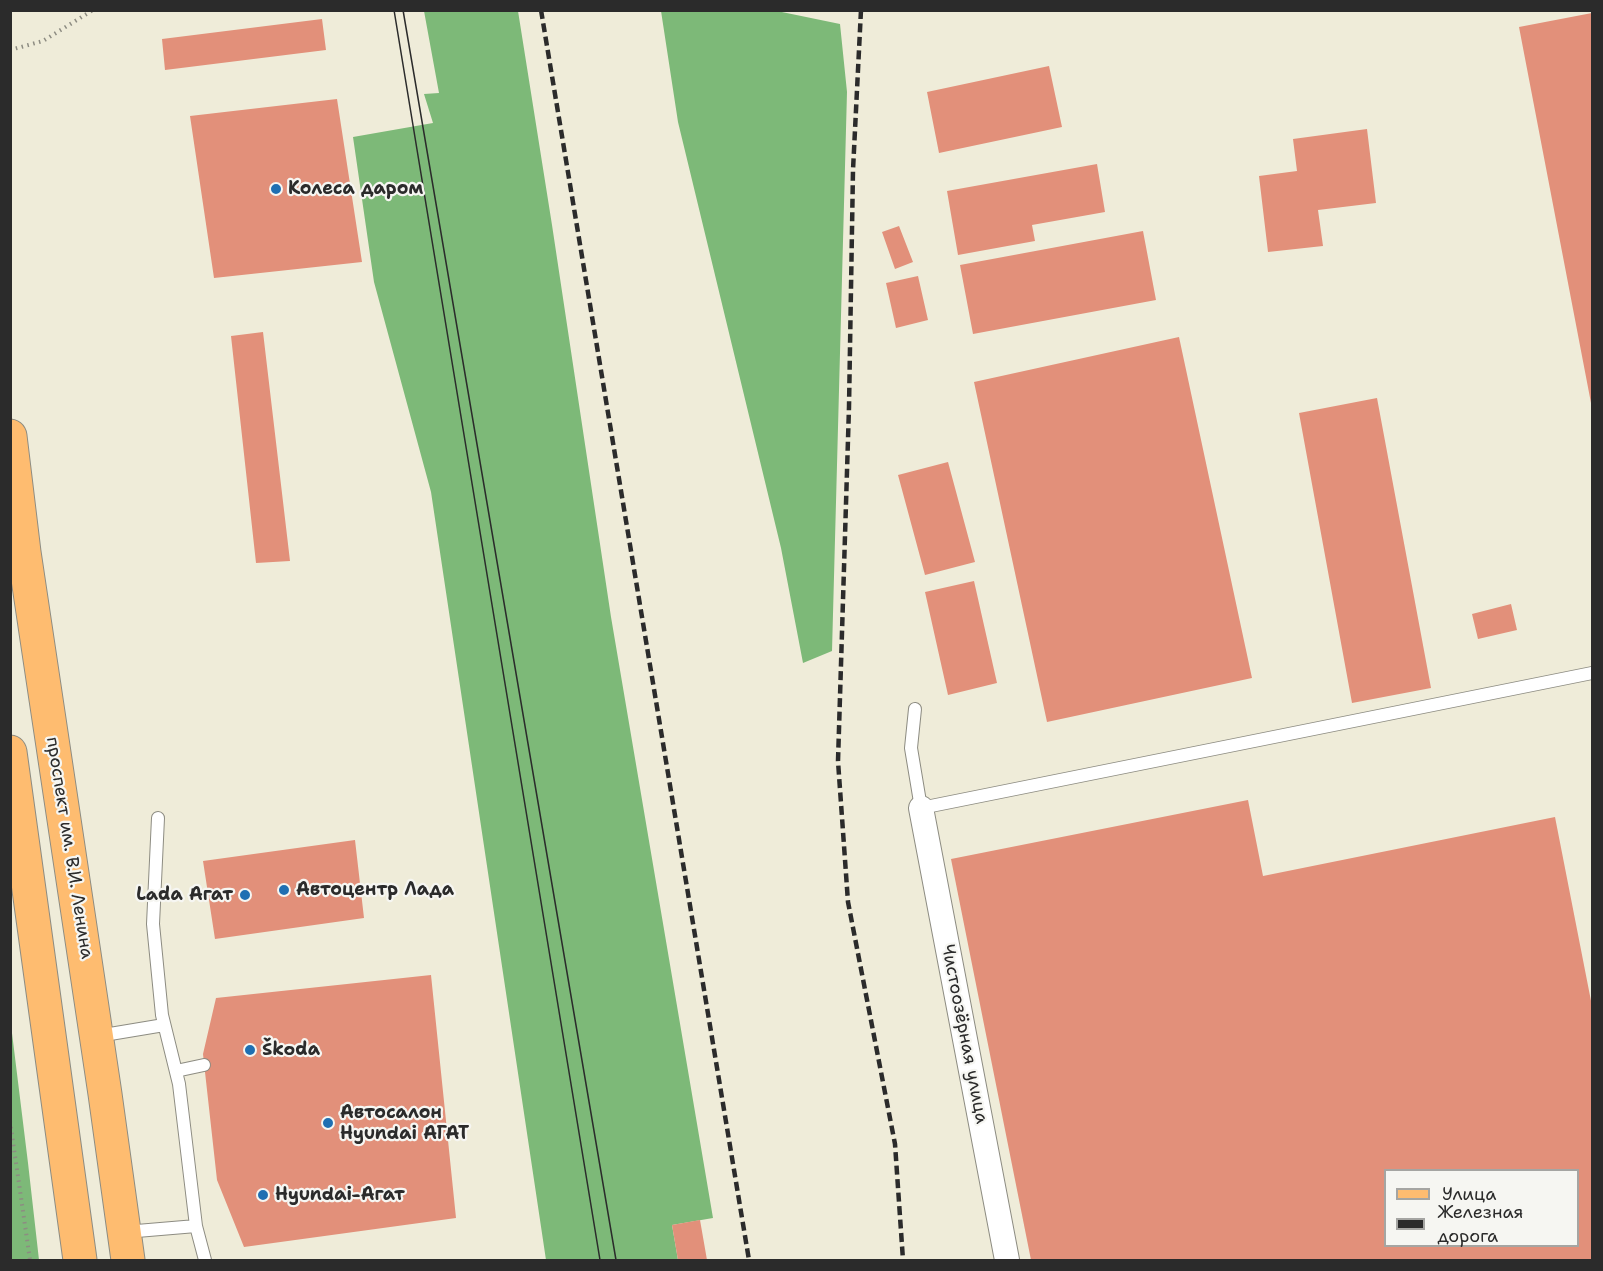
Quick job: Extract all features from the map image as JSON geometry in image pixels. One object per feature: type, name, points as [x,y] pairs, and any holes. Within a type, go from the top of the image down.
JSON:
[{"type":"main road","name":"проспект им. В.И. Ленина","points":[[10,436],[24,552],[97,1036],[126,1246]]},
{"type":"main road","points":[[12,767],[80,1260]]},
{"type":"street","name":"Чистоозёрная улица","points":[[921,808],[1007,1260]]},
{"type":"lane","points":[[915,709],[911,748],[921,808],[1593,673]]},
{"type":"lane","points":[[158,818],[153,924],[162,1015],[179,1084],[196,1226],[204,1260]]},
{"type":"lane","points":[[97,1036],[164,1025]]},
{"type":"lane","points":[[176,1071],[204,1065]]},
{"type":"lane","points":[[126,1246],[196,1226]]},
{"type":"path","points":[[10,50],[43,41],[93,10]]},
{"type":"path","points":[[10,1121],[30,1260]]},
{"type":"green space","points":[[424,11],[518,11],[611,617],[713,1218],[672,1225],[678,1260],[546,1260],[431,492],[374,282],[353,137],[433,123],[424,94],[439,93]]},
{"type":"green space","points":[[661,11],[777,11],[840,24],[847,92],[832,651],[803,663],[781,548],[678,122]]},
{"type":"green space","points":[[11,1025],[28,1163],[39,1260],[11,1260]]},
{"type":"building","points":[[1592,13],[1592,403],[1591,403],[1519,27]]},
{"type":"building","points":[[322,19],[326,50],[165,70],[162,39]]},
{"type":"building","points":[[1049,66],[1062,127],[939,153],[927,92]]},
{"type":"building","name":"Колеса даром","points":[[337,99],[362,262],[214,278],[190,116]]},
{"type":"building","points":[[1367,129],[1376,203],[1318,210],[1323,246],[1268,252],[1259,176],[1297,171],[1293,139]]},
{"type":"building","points":[[1097,164],[1105,212],[1032,225],[1035,241],[958,255],[947,191]]},
{"type":"building","points":[[899,226],[913,262],[895,269],[882,232]]},
{"type":"building","points":[[1143,231],[1156,300],[973,334],[960,265]]},
{"type":"building","points":[[918,276],[928,320],[896,328],[886,283]]},
{"type":"building","points":[[263,332],[290,561],[256,563],[231,336]]},
{"type":"building","points":[[1179,337],[1252,678],[1047,722],[974,382]]},
{"type":"building","points":[[1377,398],[1431,688],[1352,703],[1299,413]]},
{"type":"building","points":[[948,462],[975,562],[925,575],[898,475]]},
{"type":"building","points":[[974,581],[997,683],[948,695],[925,592]]},
{"type":"building","points":[[1511,604],[1517,630],[1478,639],[1472,614]]},
{"type":"building","points":[[1248,800],[1263,876],[1555,817],[1592,1006],[1592,1260],[1031,1260],[951,859]]},
{"type":"building","name":"Автоцентр Лада","points":[[355,840],[364,918],[215,939],[203,861]]},
{"type":"building","name":"Автосалон Hyundai АГАТ","points":[[431,975],[456,1218],[244,1247],[217,1180],[203,1054],[216,998]]},
{"type":"building","points":[[700,1220],[707,1260],[678,1260],[672,1225]]},
{"type":"tram line","points":[[394,10],[600,1260]]},
{"type":"tram line","points":[[403,10],[616,1260]]},
{"type":"railway","points":[[541,10],[749,1260]]},
{"type":"railway","points":[[861,10],[853,170],[849,407],[838,761],[848,902],[895,1144],[903,1260]]},
{"type":"place","name":"Колеса даром","points":[[276,189]]},
{"type":"place","name":"Автоцентр Лада","points":[[284,890]]},
{"type":"place","name":"Lada Агат","points":[[245,895]]},
{"type":"place","name":"Škoda","points":[[250,1050]]},
{"type":"place","name":"Автосалон Hyundai АГАТ","points":[[328,1123]]},
{"type":"place","name":"Hyundai-Агат","points":[[263,1195]]}]
